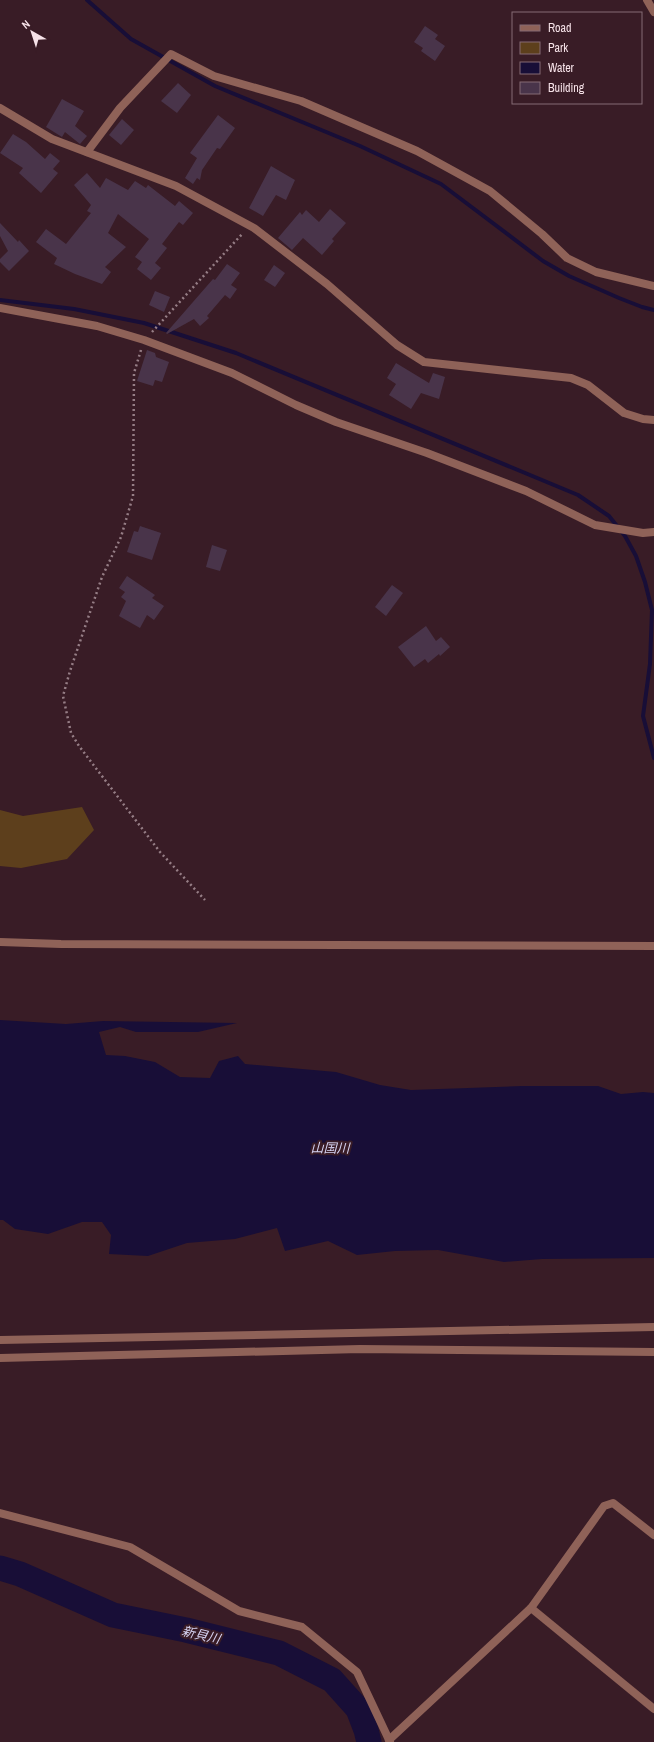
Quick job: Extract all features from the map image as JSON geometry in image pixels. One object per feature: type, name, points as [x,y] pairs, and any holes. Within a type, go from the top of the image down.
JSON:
[{"type":"street","points":[[647,0],[654,12]]},
{"type":"street","points":[[87,152],[120,108],[171,54],[214,76],[301,101],[417,151],[490,191],[542,234],[567,258],[596,272],[654,286]]},
{"type":"street","points":[[0,108],[52,139],[176,186],[254,228],[327,284],[397,345],[424,362],[571,378],[588,385],[624,413],[643,419],[654,420]]},
{"type":"street","points":[[0,308],[97,326],[144,340],[232,373],[296,405],[336,422],[427,453],[526,491],[595,525],[643,532],[654,532]]},
{"type":"street","points":[[0,942],[69,944],[654,946]]},
{"type":"street","points":[[0,1340],[654,1327]]},
{"type":"street","points":[[0,1358],[360,1349],[654,1352]]},
{"type":"street","points":[[0,1513],[130,1547],[239,1611],[302,1627],[356,1672],[390,1741],[531,1608],[604,1506],[613,1503],[654,1535]]},
{"type":"street","points":[[531,1608],[654,1709]]},
{"type":"path","points":[[205,900],[160,852],[79,746],[71,733],[63,696],[102,577],[121,537],[133,496],[134,373],[144,340],[176,307],[246,229],[254,228]]},
{"type":"green space","points":[[82,807],[94,830],[67,859],[21,868],[0,866],[0,810],[23,816]]},
{"type":"water","name":"山国川","points":[[0,1020],[66,1024],[103,1021],[237,1023],[198,1032],[136,1032],[120,1027],[99,1032],[106,1055],[125,1056],[155,1062],[180,1077],[210,1078],[219,1061],[238,1056],[245,1064],[336,1072],[380,1085],[411,1090],[522,1086],[598,1086],[621,1094],[643,1092],[654,1093],[654,1258],[542,1259],[504,1262],[438,1250],[395,1251],[357,1255],[328,1241],[285,1251],[277,1228],[235,1239],[187,1243],[148,1256],[109,1254],[111,1235],[102,1222],[82,1222],[48,1234],[15,1229],[3,1220],[0,1220]]},
{"type":"building","points":[[425,26],[438,35],[435,39],[445,46],[435,61],[421,51],[423,48],[414,42]]},
{"type":"building","points":[[178,83],[191,95],[177,113],[161,101]]},
{"type":"building","points":[[62,99],[84,111],[75,126],[87,136],[80,144],[65,132],[62,137],[46,127]]},
{"type":"building","points":[[218,115],[235,128],[220,149],[217,148],[202,170],[200,180],[197,178],[193,184],[185,178],[197,158],[190,153]]},
{"type":"building","points":[[122,119],[134,130],[121,145],[109,135]]},
{"type":"building","points":[[13,134],[26,142],[45,159],[50,153],[60,161],[53,169],[58,173],[41,193],[19,173],[23,168],[0,153]]},
{"type":"building","points":[[271,166],[295,180],[286,200],[276,195],[263,216],[249,208]]},
{"type":"building","points":[[87,173],[100,188],[106,178],[128,190],[135,181],[146,188],[148,185],[175,206],[179,201],[193,213],[183,225],[179,222],[162,244],[167,248],[155,263],[161,268],[151,280],[137,269],[142,262],[135,257],[149,239],[118,214],[108,233],[126,247],[105,267],[111,272],[102,284],[54,264],[57,258],[36,242],[46,229],[66,244],[91,213],[87,211],[91,205],[74,185]]},
{"type":"building","points":[[330,209],[346,223],[332,239],[334,241],[322,255],[303,238],[292,250],[278,238],[300,212],[302,215],[306,210],[319,222]]},
{"type":"building","points":[[0,223],[29,251],[9,271],[0,262],[0,259],[8,251],[0,236]]},
{"type":"building","points":[[227,264],[240,273],[231,285],[237,289],[230,299],[225,295],[207,316],[209,318],[200,326],[194,319],[167,334],[166,333],[213,279],[215,280]]},
{"type":"building","points":[[274,265],[285,273],[275,287],[264,280]]},
{"type":"building","points":[[155,291],[170,297],[164,312],[149,305]]},
{"type":"building","points":[[147,350],[155,353],[156,357],[169,362],[162,382],[155,380],[153,386],[137,381]]},
{"type":"building","points":[[396,363],[429,383],[433,373],[445,377],[439,399],[421,393],[411,409],[389,395],[396,384],[387,378]]},
{"type":"building","points":[[140,526],[161,533],[152,560],[127,552],[134,531],[138,532]]},
{"type":"building","points":[[212,545],[227,550],[220,571],[206,567]]},
{"type":"building","points":[[127,576],[155,595],[152,598],[164,606],[154,620],[147,615],[140,628],[119,616],[126,601],[121,597],[125,592],[119,588]]},
{"type":"building","points":[[392,585],[403,593],[386,616],[375,607]]},
{"type":"building","points":[[426,626],[436,641],[441,637],[450,647],[440,656],[439,654],[428,663],[425,659],[414,667],[398,647]]},
{"type":"waterway","points":[[87,0],[131,39],[215,86],[360,146],[441,184],[543,261],[569,276],[619,298],[654,310]]},
{"type":"waterway","points":[[0,300],[74,309],[144,323],[236,353],[578,495],[609,516],[625,536],[636,556],[645,582],[652,610],[650,664],[643,716],[654,758]]},
{"type":"waterway","name":"新貝川","points":[[0,1568],[20,1574],[113,1615],[186,1630],[279,1653],[332,1680],[358,1709],[369,1742]]}]
